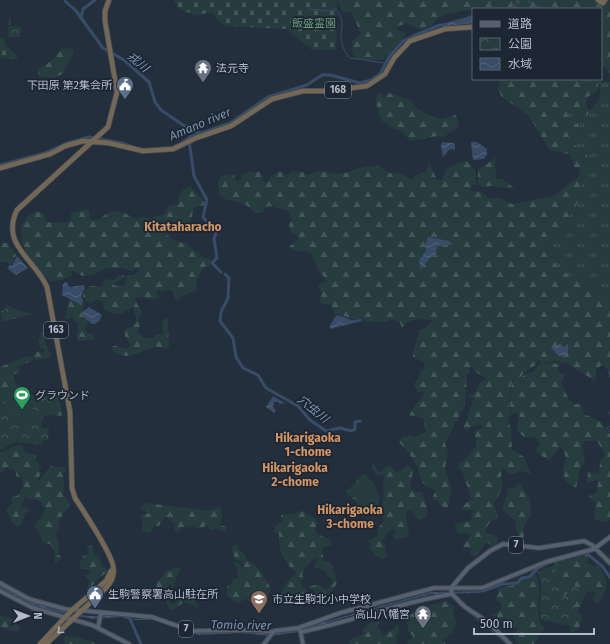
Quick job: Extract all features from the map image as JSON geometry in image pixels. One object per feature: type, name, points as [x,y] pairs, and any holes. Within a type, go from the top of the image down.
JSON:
[{"type":"highway","name":"163","points":[[46,644],[86,608],[111,582],[114,571],[111,559],[75,498],[72,488],[69,404],[47,287],[40,273],[15,250],[9,232],[12,218],[17,210],[108,127],[117,98],[117,89],[105,21],[105,12],[109,0]]},
{"type":"highway","points":[[598,0],[603,3],[605,0]]},
{"type":"highway","name":"168","points":[[0,168],[50,154],[72,144],[96,139],[146,151],[173,149],[189,141],[231,126],[272,99],[303,91],[327,91],[367,86],[385,74],[394,58],[410,41],[446,29],[472,27]]},
{"type":"highway","points":[[40,644],[72,610],[107,580],[111,570],[111,559]]},
{"type":"main road","name":"7","points":[[86,608],[101,613],[156,618],[198,631],[255,630],[272,632],[299,630],[331,625],[451,591],[482,588],[546,562],[595,548],[610,537]]},
{"type":"main road","name":"7","points":[[451,591],[468,568],[490,551],[503,544],[539,548],[584,541],[595,548],[610,563]]},
{"type":"main road","points":[[0,583],[21,595],[43,603],[81,611]]},
{"type":"main road","name":"7","points":[[299,630],[340,613],[423,591],[441,588],[451,591]]},
{"type":"main road","points":[[0,591],[33,608],[74,618],[98,626],[129,644]]},
{"type":"main road","points":[[451,591],[465,607],[488,622],[510,644]]},
{"type":"main road","points":[[18,601],[21,595]]},
{"type":"main road","points":[[98,626],[101,613]]},
{"type":"main road","points":[[60,615],[61,621]]},
{"type":"main road","points":[[299,630],[303,644]]},
{"type":"main road","points":[[264,644],[272,632]]},
{"type":"green space","name":"飯盛霊園","points":[[174,0],[337,0],[336,50],[312,50],[286,29],[224,26],[211,12],[196,16],[178,8]]},
{"type":"green space","points":[[337,0],[610,0],[610,73],[605,66],[602,68],[602,8],[472,8],[472,10],[460,11],[439,17],[431,26],[420,30],[407,23],[396,29],[406,33],[405,36],[383,60],[357,60],[352,51],[352,41],[361,34],[352,13],[342,11]]},
{"type":"green space","points":[[9,15],[11,26],[21,27],[20,37],[8,37]]},
{"type":"green space","points":[[0,37],[2,37],[7,47],[17,55],[17,59],[0,58]]},
{"type":"green space","points":[[68,48],[74,50],[63,74],[52,78],[40,76],[37,70],[54,59],[60,49]]},
{"type":"green space","points":[[500,80],[599,80],[597,92],[587,97],[586,103],[589,113],[587,116],[581,115],[578,107],[566,111],[571,122],[580,124],[575,132],[573,143],[587,155],[588,161],[582,168],[574,167],[571,155],[557,151],[550,151],[529,116],[501,96],[498,88]]},
{"type":"green space","points":[[597,81],[610,82],[610,329],[528,262],[579,180],[580,167],[556,116],[577,103],[590,111],[600,98],[600,91]]},
{"type":"green space","points":[[380,93],[384,97],[389,93],[410,100],[417,108],[430,116],[441,119],[456,115],[459,125],[445,137],[437,136],[411,141],[398,129],[394,129],[382,121],[376,103],[377,95]]},
{"type":"green space","points":[[495,157],[496,179],[502,179],[515,189],[491,186],[482,187],[478,184],[478,169]]},
{"type":"green space","points":[[467,161],[475,169],[476,186],[472,185],[470,191],[482,192],[488,198],[500,198],[512,204],[554,196],[578,177],[579,173],[583,174],[579,201],[546,251],[561,271],[589,283],[605,298],[610,306],[610,316],[608,319],[610,320],[610,378],[608,370],[602,365],[596,369],[595,381],[567,363],[555,361],[547,363],[537,360],[536,365],[524,372],[521,377],[517,377],[521,378],[525,374],[533,372],[541,362],[547,364],[560,363],[558,372],[564,374],[561,385],[569,400],[574,404],[579,404],[582,406],[584,414],[601,422],[610,434],[610,520],[606,522],[594,519],[596,504],[589,496],[596,493],[599,479],[587,483],[588,472],[599,473],[600,461],[605,454],[597,441],[585,441],[582,445],[585,461],[579,472],[576,489],[565,481],[563,470],[566,458],[562,448],[560,447],[548,460],[537,453],[537,447],[540,444],[536,438],[524,437],[517,431],[519,416],[516,413],[512,414],[510,405],[511,414],[508,420],[511,429],[512,450],[524,457],[531,474],[522,471],[510,475],[505,469],[502,469],[501,478],[503,487],[494,504],[498,518],[490,522],[485,530],[487,534],[492,534],[497,538],[498,545],[493,547],[489,543],[485,544],[475,556],[470,554],[472,548],[462,547],[471,535],[466,532],[458,534],[456,527],[453,525],[472,520],[471,513],[475,513],[473,510],[462,510],[461,508],[471,499],[471,497],[462,471],[459,469],[460,462],[463,461],[476,445],[474,432],[483,427],[480,425],[473,426],[468,430],[463,429],[474,398],[468,397],[476,392],[478,384],[487,378],[475,372],[473,367],[468,368],[471,371],[467,375],[465,405],[445,443],[448,453],[445,468],[452,491],[449,498],[449,506],[446,508],[439,505],[438,500],[433,501],[435,492],[422,482],[417,466],[409,453],[398,441],[404,436],[416,437],[426,431],[423,418],[409,415],[424,392],[418,392],[414,384],[419,377],[421,370],[426,368],[424,362],[413,357],[419,330],[425,328],[433,321],[424,319],[415,320],[406,323],[402,328],[400,323],[393,319],[384,322],[367,322],[362,319],[353,319],[338,314],[334,315],[331,304],[325,305],[319,301],[322,293],[318,286],[326,280],[318,269],[311,254],[308,252],[296,251],[289,247],[298,239],[297,236],[290,231],[289,224],[292,220],[289,211],[280,208],[275,209],[274,206],[265,207],[263,212],[255,213],[247,205],[227,200],[220,195],[218,183],[221,176],[234,174],[236,181],[241,180],[241,175],[251,171],[254,173],[259,171],[263,176],[263,180],[267,183],[271,177],[280,171],[287,176],[293,171],[303,172],[306,175],[321,171],[341,174],[371,166],[379,167],[396,174],[401,173],[411,179],[422,172],[426,173],[429,162],[437,180],[442,180],[447,169],[460,162]],"holes":[[[515,377],[511,388],[510,399],[511,384]]]},
{"type":"green space","points":[[190,186],[206,203],[206,205],[194,207],[190,225],[173,222],[162,224],[171,238],[188,244],[191,249],[203,257],[210,259],[210,266],[204,267],[196,280],[197,290],[180,297],[177,301],[173,295],[174,293],[169,289],[164,292],[158,291],[156,293],[159,297],[154,300],[141,297],[135,298],[142,313],[138,319],[140,324],[138,332],[144,338],[154,338],[156,334],[160,335],[163,332],[162,322],[166,318],[168,319],[169,348],[165,349],[155,347],[128,356],[118,354],[112,350],[113,346],[128,348],[130,345],[125,336],[125,329],[131,327],[137,321],[133,307],[129,309],[129,313],[126,309],[122,314],[112,313],[104,309],[102,301],[95,300],[90,304],[83,298],[83,294],[90,286],[101,287],[106,278],[112,281],[120,275],[124,275],[124,278],[114,282],[113,284],[116,286],[125,285],[125,280],[128,276],[136,274],[140,269],[136,268],[132,271],[122,268],[106,268],[93,275],[82,276],[74,271],[71,272],[72,275],[62,280],[50,281],[29,257],[21,237],[22,227],[26,218],[36,211],[43,213],[47,222],[69,221],[71,220],[71,213],[88,209],[91,220],[99,219],[109,213],[117,211],[125,213],[135,219],[142,217],[151,219],[155,216],[164,215],[169,206],[179,204],[178,196],[183,190]]},
{"type":"green space","points":[[2,243],[7,243],[16,255],[12,266],[6,262],[0,262],[0,248]]},
{"type":"green space","points":[[70,298],[81,305],[84,302],[85,303],[82,314],[89,322],[84,328],[88,334],[90,333],[94,336],[94,340],[78,341],[76,333],[79,332],[77,322],[74,322],[73,317],[65,319]]},
{"type":"green space","points":[[8,305],[19,311],[34,314],[0,322],[2,319],[0,311],[4,310]]},
{"type":"green space","points":[[40,332],[47,332],[45,341],[51,355],[48,358],[36,360],[33,355],[38,351],[43,354],[45,350],[40,348],[38,339],[41,338]]},
{"type":"green space","points":[[27,356],[34,358],[34,360],[19,366],[20,372],[13,375],[18,390],[13,396],[11,409],[0,419],[0,367]]},
{"type":"green space","points":[[54,393],[59,394],[62,416],[46,414],[38,397]]},
{"type":"green space","points":[[31,394],[36,396],[42,395],[52,405],[51,416],[44,415],[41,422],[42,427],[49,429],[48,440],[43,440],[43,445],[16,442],[0,450],[0,406],[19,395]]},
{"type":"green space","name":"グラウンド","points":[[23,397],[32,399],[35,424],[13,424],[12,407],[15,400]]},
{"type":"green space","points":[[18,445],[22,446],[26,453],[36,455],[36,460],[41,467],[38,470],[41,474],[38,478],[39,481],[51,466],[66,468],[63,475],[63,495],[70,503],[61,517],[58,530],[56,532],[57,539],[59,541],[58,555],[61,556],[61,559],[55,564],[54,551],[50,544],[46,544],[41,541],[41,536],[35,526],[46,510],[39,500],[28,499],[25,496],[24,502],[20,505],[23,508],[27,507],[29,511],[25,514],[22,523],[18,527],[11,521],[6,509],[12,503],[11,497],[17,496],[23,486],[21,478],[16,476],[13,469],[10,471],[7,467],[0,474],[0,453]]},
{"type":"green space","points":[[374,463],[377,471],[382,472],[387,466],[391,466],[395,472],[400,471],[408,465],[413,470],[410,488],[415,492],[422,492],[427,506],[427,517],[418,520],[412,511],[408,511],[406,515],[409,536],[395,540],[393,536],[395,531],[392,529],[389,532],[382,541],[382,543],[385,544],[387,557],[381,559],[379,556],[376,557],[369,547],[371,544],[367,542],[378,535],[378,528],[384,521],[382,511],[383,480],[385,478],[382,474],[377,475],[371,467]]},
{"type":"green space","points":[[364,473],[376,486],[380,497],[378,504],[373,509],[359,505],[346,492]]},
{"type":"green space","points":[[367,482],[370,483],[379,500],[372,505],[360,503],[353,493]]},
{"type":"green space","points":[[517,484],[522,486],[530,498],[531,516],[524,525],[524,537],[520,538],[515,527],[516,522],[502,508],[508,488],[515,488]]},
{"type":"green space","points":[[146,503],[209,511],[220,507],[222,518],[220,525],[227,527],[226,531],[223,532],[216,528],[211,530],[206,525],[203,528],[197,529],[193,526],[188,528],[182,527],[177,533],[174,530],[175,524],[167,517],[164,518],[159,526],[154,526],[151,532],[142,532],[142,520],[140,515],[150,513],[142,510],[140,507]]},
{"type":"green space","points":[[302,511],[316,519],[317,523],[315,529],[318,534],[332,541],[331,545],[324,547],[322,551],[324,561],[329,561],[333,567],[337,583],[327,599],[321,596],[314,598],[313,595],[315,590],[310,589],[309,587],[318,584],[326,590],[332,583],[332,578],[328,577],[325,571],[315,567],[317,558],[312,560],[307,567],[305,567],[302,575],[304,578],[301,582],[302,586],[311,597],[293,596],[284,600],[281,592],[288,581],[296,573],[288,565],[283,555],[279,545],[279,534],[274,532],[275,526],[282,521],[282,514],[293,514]]},
{"type":"green space","points":[[237,544],[239,550],[245,555],[248,561],[261,572],[271,589],[265,602],[248,601],[247,598],[238,603],[227,596],[227,586],[231,584],[233,579],[239,578],[236,566],[232,561],[239,563],[243,569],[244,568],[241,561],[236,560],[233,554],[232,547]]},
{"type":"green space","points":[[89,545],[93,547],[94,555],[99,557],[102,566],[106,568],[108,572],[97,579],[91,588],[87,590],[89,581],[85,576],[90,573],[91,570],[80,569],[80,563],[83,556],[88,554],[87,547]]},
{"type":"green space","points":[[586,554],[589,560],[587,563],[595,567],[598,566],[605,576],[607,585],[597,604],[592,599],[595,595],[594,592],[588,591],[585,593],[586,595],[577,611],[581,616],[581,624],[578,629],[570,633],[571,627],[568,625],[562,625],[572,590],[561,599],[544,580],[556,566],[554,562]]},
{"type":"green space","points":[[556,564],[558,566],[556,570],[563,596],[567,595],[573,584],[582,594],[578,600],[574,599],[576,603],[567,615],[573,620],[561,624],[542,620],[540,616],[541,582],[537,572]]},
{"type":"green space","points":[[180,568],[181,570],[177,575],[172,592],[173,586],[169,584],[168,590],[164,593],[157,591],[156,584],[166,571]]},
{"type":"green space","points":[[535,573],[539,585],[540,620],[542,626],[545,628],[534,644],[517,644],[513,635],[515,631],[517,631],[517,628],[503,626],[503,622],[499,620],[497,616],[491,616],[501,608],[501,603],[495,600],[499,592],[497,588],[515,585],[525,578],[526,580]]},
{"type":"green space","points":[[192,590],[191,594],[198,606],[197,608],[184,602],[173,610],[170,610],[166,602],[172,592],[169,602],[174,605],[176,601],[187,598],[185,591]]},
{"type":"green space","points":[[447,601],[454,607],[453,616],[457,621],[452,633],[443,640],[446,644],[407,644],[413,636],[408,631],[407,618],[419,608]]},
{"type":"green space","points":[[0,616],[11,618],[20,627],[18,631],[12,631],[0,627]]},
{"type":"green space","points":[[371,622],[380,622],[376,626],[384,635],[393,629],[397,624],[400,630],[396,637],[397,644],[349,644],[351,639],[363,634],[363,629]]},
{"type":"green space","points":[[67,636],[91,641],[96,644],[65,644],[64,638]]},
{"type":"water","points":[[472,15],[472,23],[443,27],[442,24]]},
{"type":"water","points":[[442,142],[453,143],[455,145],[455,150],[450,149],[443,157],[441,146]]},
{"type":"water","points":[[471,142],[477,142],[487,149],[487,154],[484,159],[473,160]]},
{"type":"water","points":[[428,237],[449,241],[452,244],[437,246],[435,256],[430,258],[421,269],[419,260],[426,251],[425,246]]},
{"type":"water","points":[[17,256],[28,268],[16,275],[7,268],[10,265],[12,266]]},
{"type":"water","points":[[66,282],[70,287],[84,285],[85,288],[81,296],[83,301],[81,305],[62,295],[63,284]]},
{"type":"water","points":[[89,307],[102,315],[100,320],[95,324],[92,324],[84,317],[82,312]]},
{"type":"water","points":[[338,315],[352,320],[361,319],[362,321],[330,329],[330,325]]},
{"type":"water","points":[[560,344],[564,347],[568,344],[568,355],[559,356],[551,348]]},
{"type":"water","points":[[273,396],[285,403],[280,404],[278,402],[274,402],[273,406],[276,411],[274,413],[266,407]]},
{"type":"water","points":[[0,585],[43,605],[65,612],[95,616],[127,616],[130,619],[155,619],[192,632],[204,633],[240,631],[273,634],[295,630],[431,592],[486,591],[478,593],[431,594],[346,617],[299,632],[271,636],[241,633],[199,635],[155,620],[130,620],[122,617],[93,619],[71,615],[36,607],[0,589]]},
{"type":"waterway","points":[[81,18],[83,9],[95,0]]},
{"type":"waterway","points":[[489,8],[491,0]]},
{"type":"waterway","points":[[528,0],[533,6]]},
{"type":"waterway","name":"戎川","points":[[65,1],[76,11],[103,48],[124,60],[149,82],[155,102],[161,110],[186,127],[200,133]]},
{"type":"waterway","points":[[536,6],[541,8]]},
{"type":"waterway","points":[[310,9],[330,11],[336,9],[340,14],[342,23],[341,42],[344,50],[350,58],[385,63]]},
{"type":"waterway","name":"Amano river","points":[[182,143],[190,137],[230,123],[268,97],[307,85],[322,75],[330,75],[360,83],[371,80],[380,74],[389,57],[403,41],[440,25],[446,25]]},
{"type":"waterway","name":"Amano river","points":[[0,165],[45,153],[67,143],[89,137],[122,143],[133,147]]},
{"type":"waterway","name":"穴虫川","points":[[189,140],[194,176],[207,200],[203,217],[216,233],[214,239],[217,258],[212,263],[221,272]]},
{"type":"waterway","name":"穴虫川","points":[[225,274],[229,278],[228,298],[221,312],[220,321],[233,338],[236,357],[243,368],[258,375],[266,388],[298,406],[310,420],[326,431],[340,428],[352,431],[355,429],[355,422],[360,421]]},
{"type":"waterway","points":[[610,426],[607,428],[610,432]]},
{"type":"waterway","points":[[598,548],[604,544]]},
{"type":"waterway","points":[[586,553],[596,550]]},
{"type":"waterway","name":"Tomio river","points":[[581,553],[586,553],[602,566],[610,577]]},
{"type":"waterway","name":"Tomio river","points":[[483,591],[502,584],[517,583],[522,578],[529,577],[538,568],[551,562]]},
{"type":"waterway","points":[[466,610],[507,644]]},
{"type":"waterway","points":[[130,619],[141,644]]},
{"type":"tunnel","points":[[514,8],[519,0]]},
{"type":"place","name":"法元寺","points":[[203,83]]},
{"type":"place","name":"下田原 第2集会所","points":[[125,100]]},
{"type":"place","name":"グラウンド","points":[[22,410]]},
{"type":"place","name":"生駒警察署高山駐在所","points":[[95,609]]},
{"type":"place","name":"市立生駒北小中学校","points":[[259,614]]},
{"type":"place","name":"高山八幡宮","points":[[423,629]]},
{"type":"district","name":"Kitataharacho","points":[[183,227]]},
{"type":"district","name":"Hikarigaoka 1-chome","points":[[308,445]]},
{"type":"district","name":"Hikarigaoka 2-chome","points":[[295,475]]},
{"type":"district","name":"Hikarigaoka 3-chome","points":[[350,517]]}]
